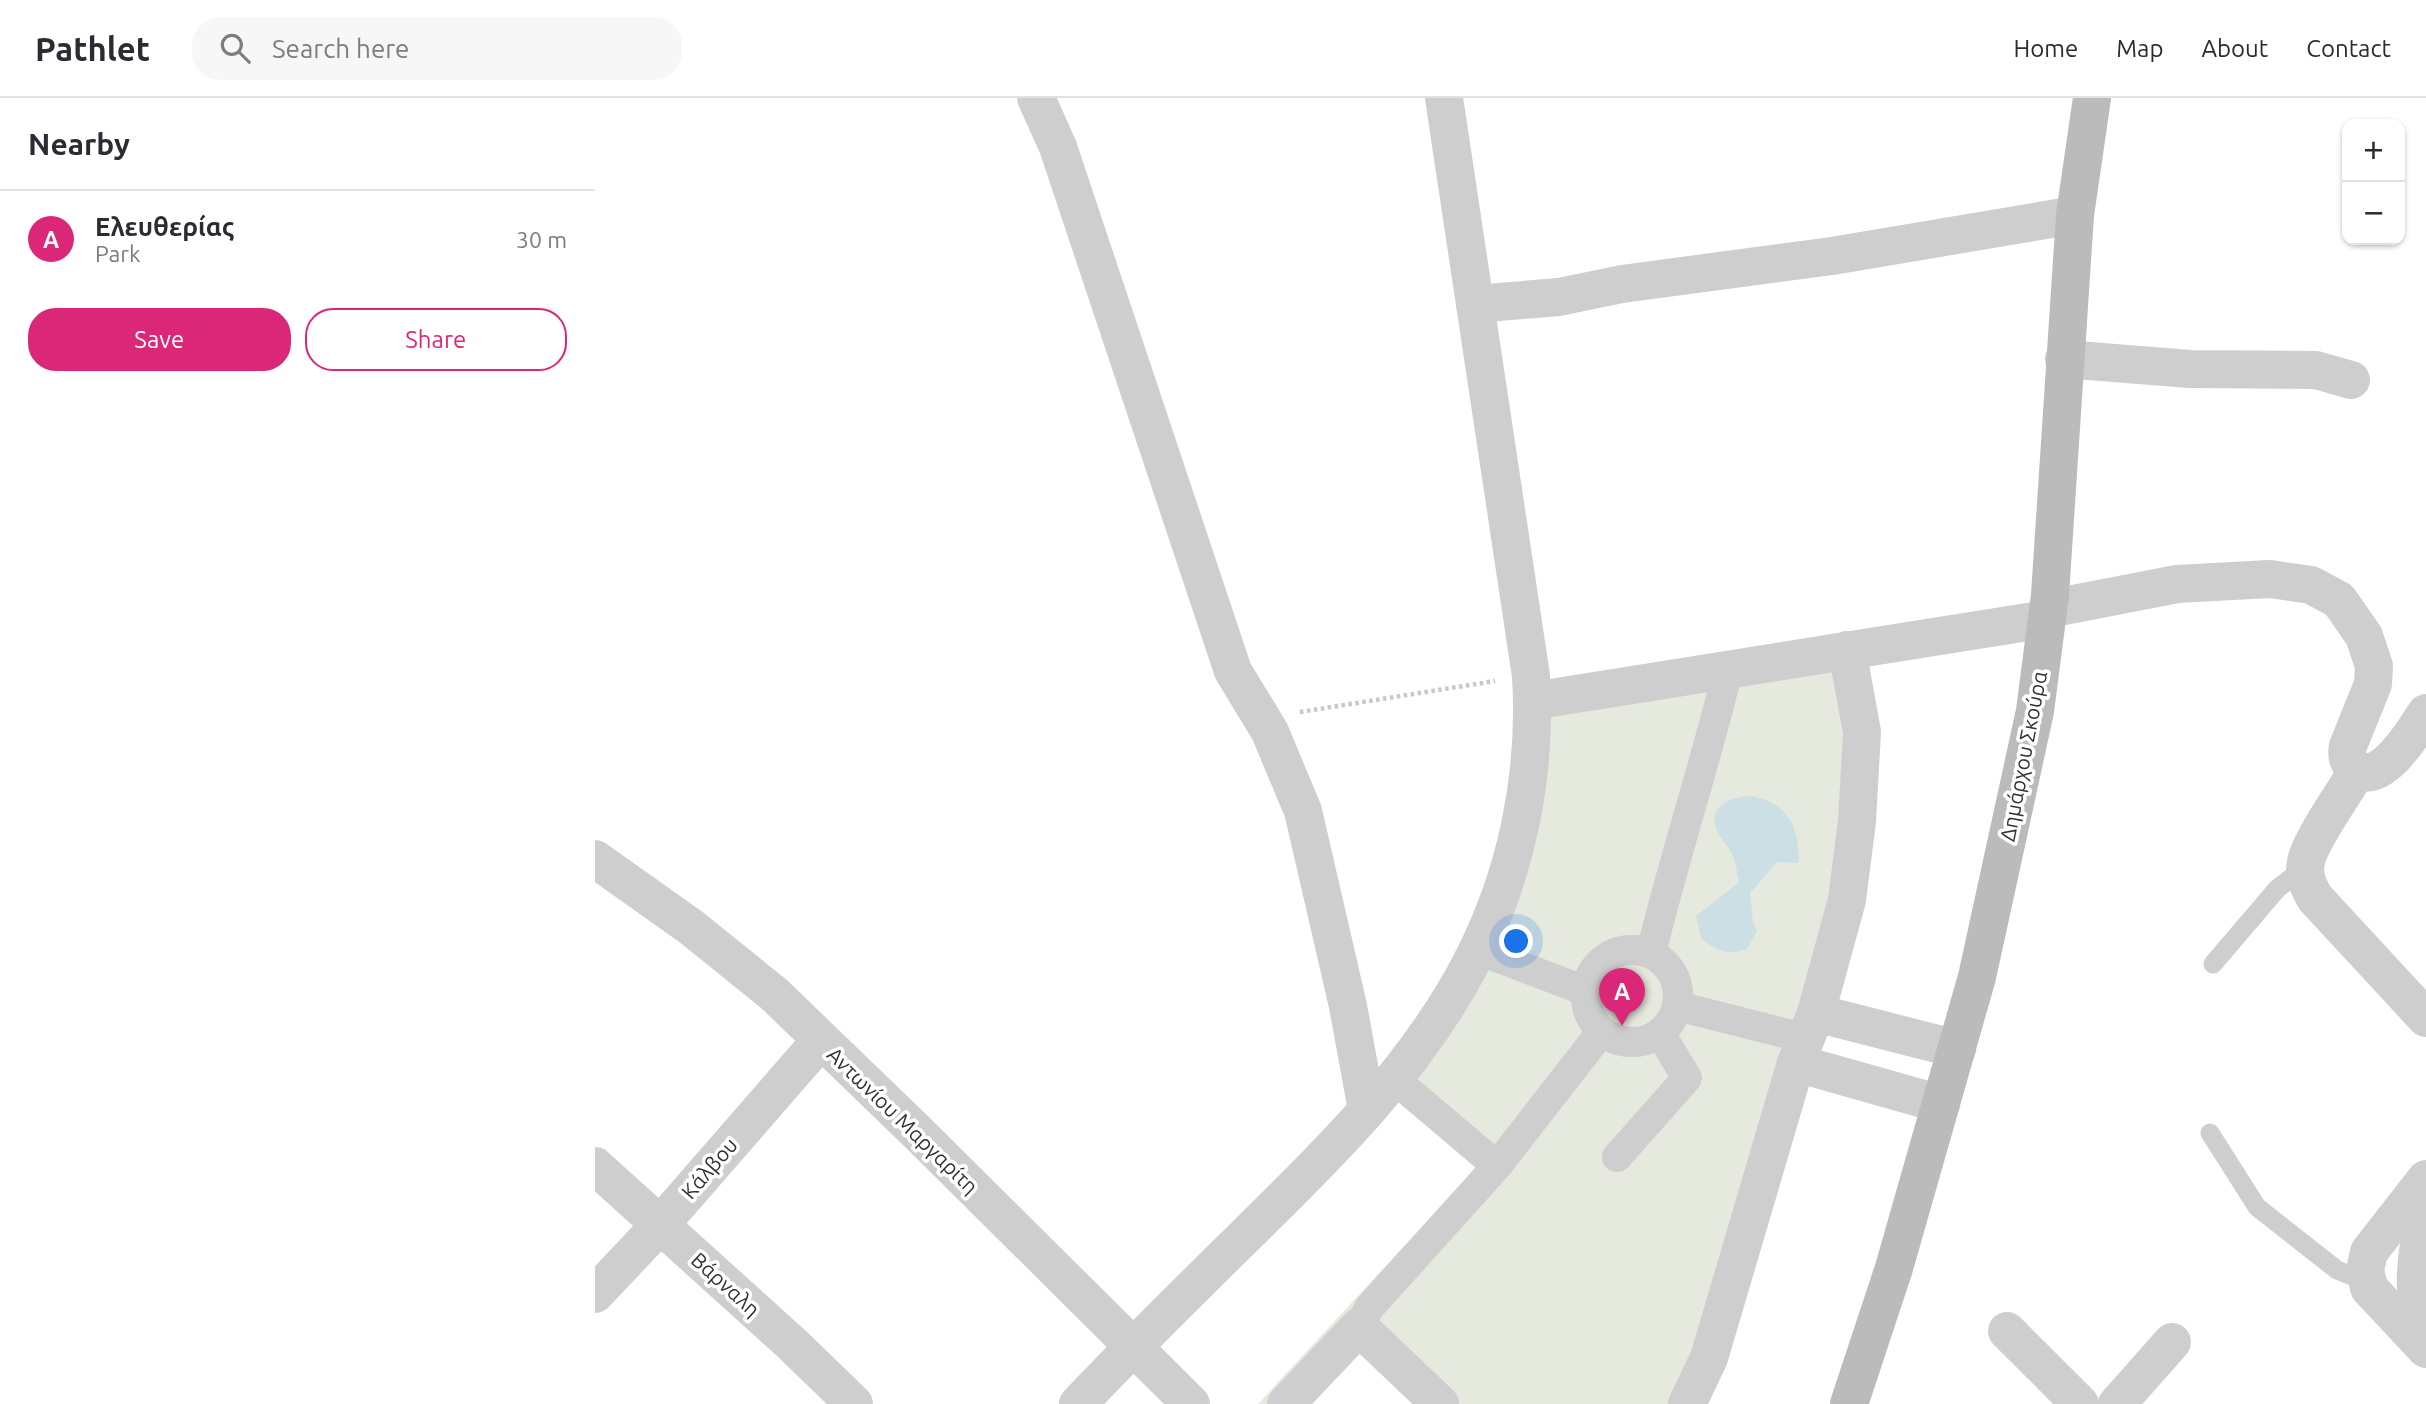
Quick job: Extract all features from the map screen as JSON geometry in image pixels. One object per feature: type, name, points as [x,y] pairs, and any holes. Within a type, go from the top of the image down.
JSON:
[{"type":"main road","name":"Δημάρχου Σκούρα","points":[[1849,1401],[1894,1268],[1977,977],[2035,711],[2047,614],[2075,215],[2092,98]]},
{"type":"street","points":[[1037,98],[1058,147],[1233,671],[1262,719],[1303,811],[1348,1006],[1367,1110]]},
{"type":"street","points":[[1078,1404],[1132,1347],[1282,1200],[1367,1110],[1393,1078],[1438,1019],[1478,950],[1501,895],[1519,833],[1529,773],[1531,688],[1444,98]]},
{"type":"street","points":[[1475,304],[1559,297],[1622,284],[1832,256],[2075,215]]},
{"type":"street","points":[[2064,359],[2190,369],[2316,370],[2351,380]]},
{"type":"street","points":[[1531,688],[1728,670],[2047,614],[2177,584],[2270,579],[2311,585],[2339,600],[2364,636],[2374,666],[2370,695],[2348,746],[2348,760],[2358,770],[2374,772],[2386,763],[2402,747],[2426,713]]},
{"type":"street","points":[[1687,1404],[1709,1358],[1847,900],[1857,821],[1862,732],[1847,650]]},
{"type":"street","points":[[1651,953],[1728,670]]},
{"type":"street","points":[[2358,770],[2311,848],[2305,867],[2308,885],[2315,898],[2426,1018]]},
{"type":"street","name":"Αντωνίου Μαργαρίτη","points":[[595,859],[691,927],[774,994],[1191,1404]]},
{"type":"street","points":[[1637,949],[1651,953],[1664,962],[1674,975],[1678,990],[1677,1006],[1671,1021],[1660,1033],[1646,1040],[1630,1042],[1614,1039],[1602,1031],[1593,1020],[1587,1006],[1586,991],[1593,971],[1609,955],[1622,950],[1637,949]]},
{"type":"street","points":[[1478,950],[1586,991]]},
{"type":"street","points":[[1677,1006],[1806,1038],[1957,1049]]},
{"type":"street","points":[[1286,1404],[1359,1327],[1369,1308],[1426,1261],[1602,1031]]},
{"type":"street","points":[[1617,1157],[1687,1078],[1660,1033]]},
{"type":"street","points":[[1806,1038],[1941,1104]]},
{"type":"street","name":"Κάλβου","points":[[595,1294],[660,1225],[821,1040]]},
{"type":"street","points":[[1393,1078],[1497,1166]]},
{"type":"street","name":"Βάρναλη","points":[[595,1166],[854,1404]]},
{"type":"street","points":[[2426,1179],[2369,1252],[2364,1269],[2369,1287],[2426,1348]]},
{"type":"street","points":[[2426,1217],[2418,1248],[2415,1284],[2426,1348]]},
{"type":"street","points":[[1359,1327],[1440,1404]]},
{"type":"street","points":[[2007,1331],[2080,1404]]},
{"type":"street","points":[[2117,1404],[2172,1342]]},
{"type":"lane","points":[[2213,964],[2277,889],[2305,867]]},
{"type":"lane","points":[[2210,1133],[2257,1206],[2337,1270],[2367,1282]]},
{"type":"path","points":[[1262,719],[1342,704],[1531,688]]},
{"type":"shaded area","points":[[1847,650],[1857,821],[1687,1404],[1440,1404],[1359,1327],[1286,1404],[1258,1404],[1477,1167],[1384,1090],[1472,962],[1532,712]]},
{"type":"shaded area","points":[[1750,796],[1774,804],[1789,819],[1797,839],[1799,863],[1777,862],[1750,893],[1753,922],[1757,931],[1747,949],[1728,952],[1717,949],[1701,938],[1696,916],[1739,882],[1733,857],[1718,832],[1715,817],[1725,803]]},
{"type":"place","name":"Ελευθερίας","points":[[1622,1026]]}]
